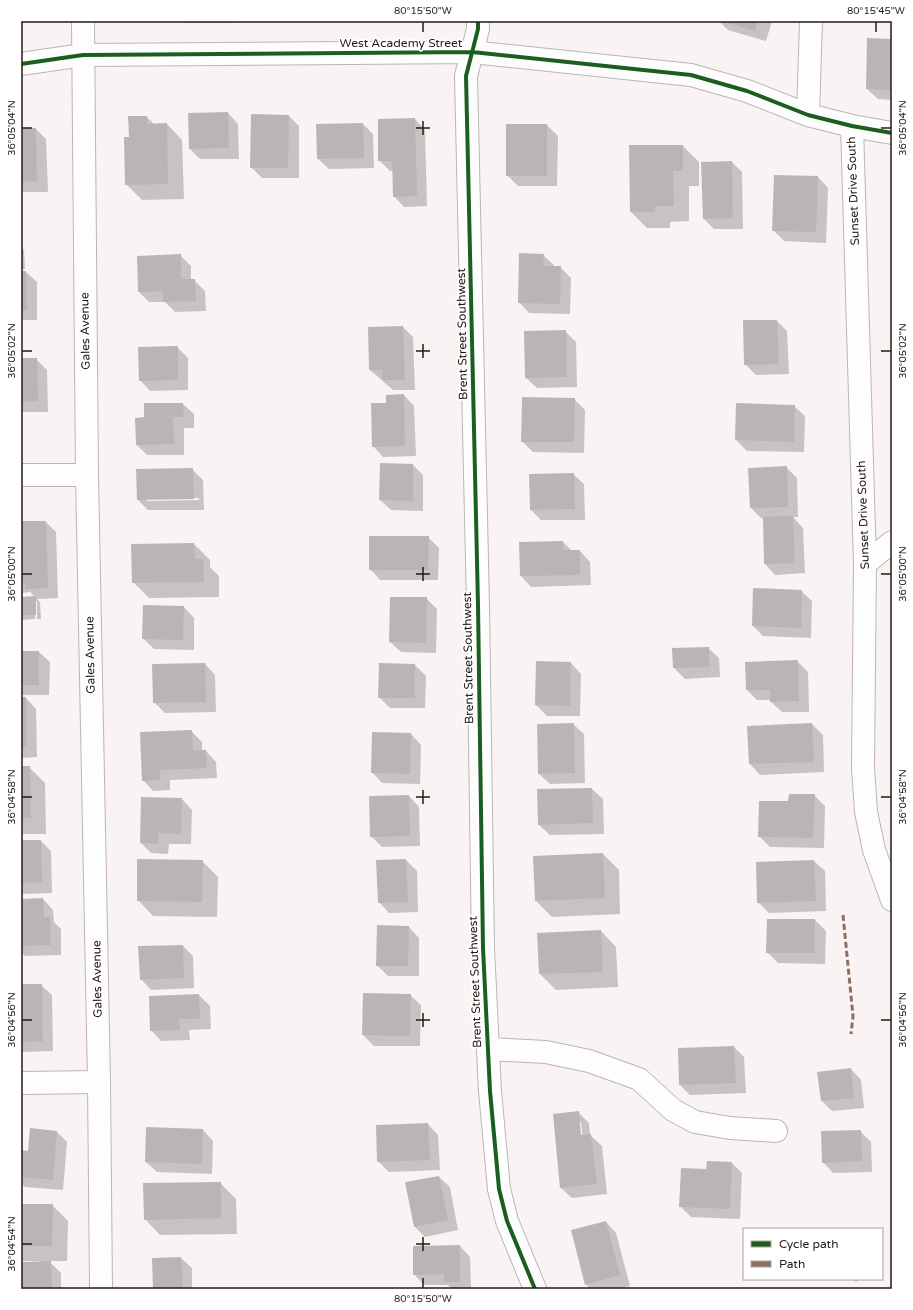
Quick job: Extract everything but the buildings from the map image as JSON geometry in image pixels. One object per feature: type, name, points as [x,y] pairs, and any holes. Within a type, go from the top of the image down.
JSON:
[{"type":"street","name":"Gales Avenue","points":[[83,21],[87,475],[99,1082],[101,1289]]},
{"type":"street","name":"Brent Street Southwest","points":[[478,21],[478,29],[466,76],[478,598],[483,940],[490,1091],[499,1189],[507,1221],[535,1289]]},
{"type":"street","points":[[808,115],[811,21]]},
{"type":"street","name":"West Academy Street","points":[[21,64],[83,55],[472,52],[691,75],[747,91],[808,115],[852,126],[892,133]]},
{"type":"street","name":"Sunset Drive South","points":[[852,126],[865,564],[863,768],[866,812],[874,850],[892,900]]},
{"type":"street","points":[[21,475],[87,475]]},
{"type":"street","points":[[865,564],[892,542]]},
{"type":"street","points":[[488,1049],[546,1052],[589,1061],[639,1079],[673,1110],[695,1122],[730,1128],[776,1130]]},
{"type":"street","points":[[21,1083],[99,1082]]},
{"type":"marked path","points":[[843,915],[853,1016],[851,1034]]},
{"type":"cycle path","points":[[478,21],[478,29],[466,76],[478,605],[483,948],[490,1091],[499,1189],[507,1221],[535,1289]]},
{"type":"cycle path","points":[[21,64],[83,55],[472,52],[691,75],[747,91],[808,115],[852,126],[892,133]]}]
